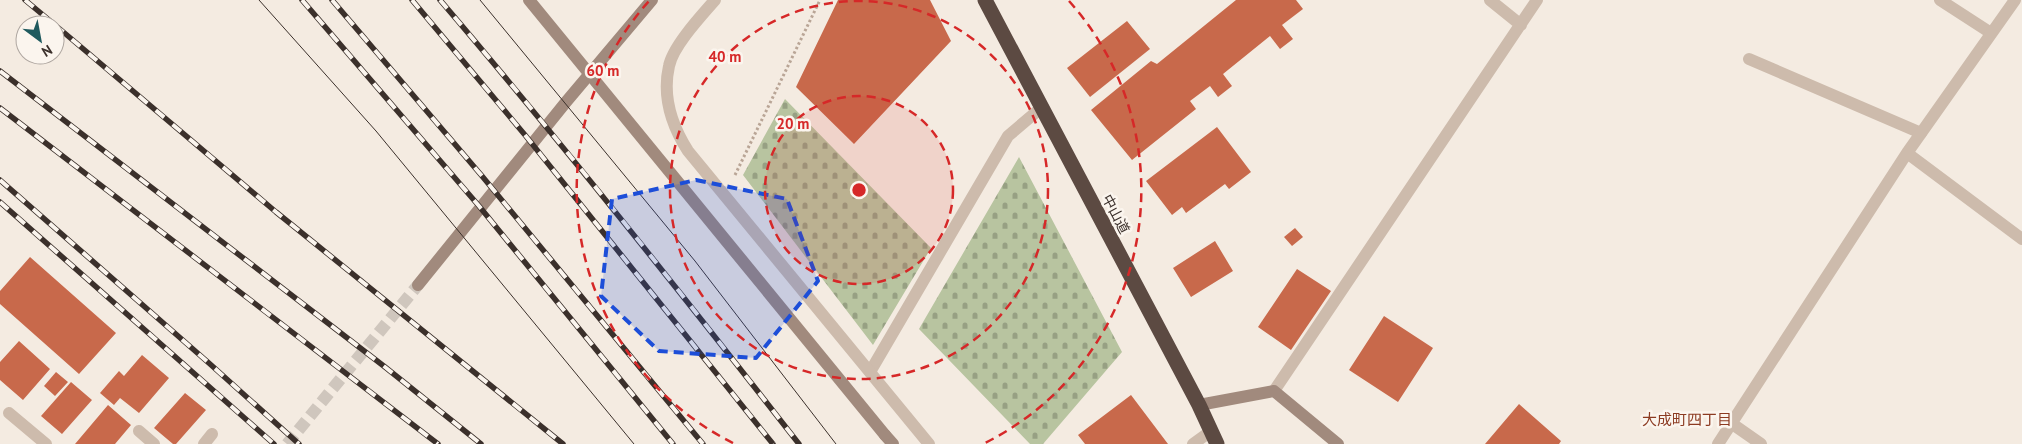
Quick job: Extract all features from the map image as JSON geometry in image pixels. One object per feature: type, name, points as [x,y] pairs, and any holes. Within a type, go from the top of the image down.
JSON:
[{"type":"highway","name":"中山道","points":[[985,0],[1199,406],[1214,438]]},
{"type":"street","points":[[529,0],[889,439]]},
{"type":"street","points":[[418,285],[566,102],[652,0]]},
{"type":"street","points":[[715,0],[695,21],[669,65],[667,100],[670,117],[677,134],[688,151],[724,196],[929,444]]},
{"type":"street","points":[[1490,0],[1521,26]]},
{"type":"street","points":[[1199,406],[1274,391],[1538,0]]},
{"type":"street","points":[[1940,0],[1991,33]]},
{"type":"street","points":[[1718,444],[1907,153],[2015,0]]},
{"type":"street","points":[[1749,59],[1921,133]]},
{"type":"street","points":[[870,372],[1008,136],[1041,108]]},
{"type":"street","points":[[1907,153],[2022,239]]},
{"type":"street","points":[[1274,391],[1338,444]]},
{"type":"street","points":[[9,413],[46,444]]},
{"type":"street","points":[[1731,423],[1761,444]]},
{"type":"street","points":[[139,431],[154,444]]},
{"type":"street","points":[[1193,444],[1214,438]]},
{"type":"path","points":[[724,196],[820,0]]},
{"type":"highlighted area","points":[[696,180],[787,199],[818,281],[756,358],[659,351],[601,296],[612,199]]},
{"type":"green space","points":[[785,99],[931,248],[873,345],[743,175]]},
{"type":"green space","points":[[1019,157],[1122,352],[1043,444],[1030,444],[919,329]]},
{"type":"building","points":[[838,0],[930,0],[951,41],[854,144],[796,87]]},
{"type":"building","points":[[1236,0],[1296,0],[1303,9],[1282,25],[1293,39],[1280,49],[1270,36],[1223,74],[1232,86],[1218,97],[1210,86],[1190,101],[1196,109],[1132,160],[1091,110],[1151,61],[1157,64]]},
{"type":"building","points":[[1127,21],[1150,49],[1090,97],[1067,68]]},
{"type":"building","points":[[1217,127],[1251,172],[1229,189],[1225,184],[1186,213],[1182,207],[1172,215],[1146,181]]},
{"type":"building","points":[[1295,228],[1303,237],[1292,246],[1284,237]]},
{"type":"building","points":[[1215,241],[1233,271],[1191,297],[1173,268]]},
{"type":"building","points":[[30,257],[116,333],[79,374],[0,304],[0,291]]},
{"type":"building","points":[[1297,269],[1331,291],[1291,350],[1258,327]]},
{"type":"building","points":[[1384,316],[1433,348],[1398,402],[1349,370]]},
{"type":"building","points":[[19,341],[50,369],[23,400],[0,380],[0,362]]},
{"type":"building","points":[[142,355],[169,378],[139,413],[120,398],[114,405],[100,393],[119,371],[124,376]]},
{"type":"building","points":[[56,372],[68,382],[55,396],[44,386]]},
{"type":"building","points":[[71,382],[92,400],[62,434],[41,416]]},
{"type":"building","points":[[185,393],[206,410],[176,444],[173,444],[154,428]]},
{"type":"building","points":[[1131,395],[1168,444],[1085,444],[1078,435]]},
{"type":"building","points":[[1519,404],[1561,441],[1559,444],[1485,444]]},
{"type":"building","points":[[108,405],[131,425],[115,444],[75,444]]},
{"type":"tunnel","points":[[287,444],[418,285]]},
{"type":"tram line","points":[[259,0],[376,131],[634,444]]},
{"type":"tram line","points":[[480,0],[695,261],[836,444]]},
{"type":"railway","points":[[25,0],[43,15]]},
{"type":"railway","points":[[302,0],[479,206],[673,444]]},
{"type":"railway","points":[[332,0],[482,176],[703,444]]},
{"type":"railway","points":[[412,0],[525,135],[773,444]]},
{"type":"railway","points":[[440,0],[622,220],[799,444]]},
{"type":"railway","points":[[65,33],[276,212],[563,444]]},
{"type":"railway","points":[[0,71],[385,367],[481,444]]},
{"type":"railway","points":[[0,108],[438,444]]},
{"type":"railway","points":[[0,180],[299,444]]},
{"type":"railway","points":[[0,202],[274,444]]},
{"type":"district","name":"大成町四丁目","points":[[1687,419]]}]
